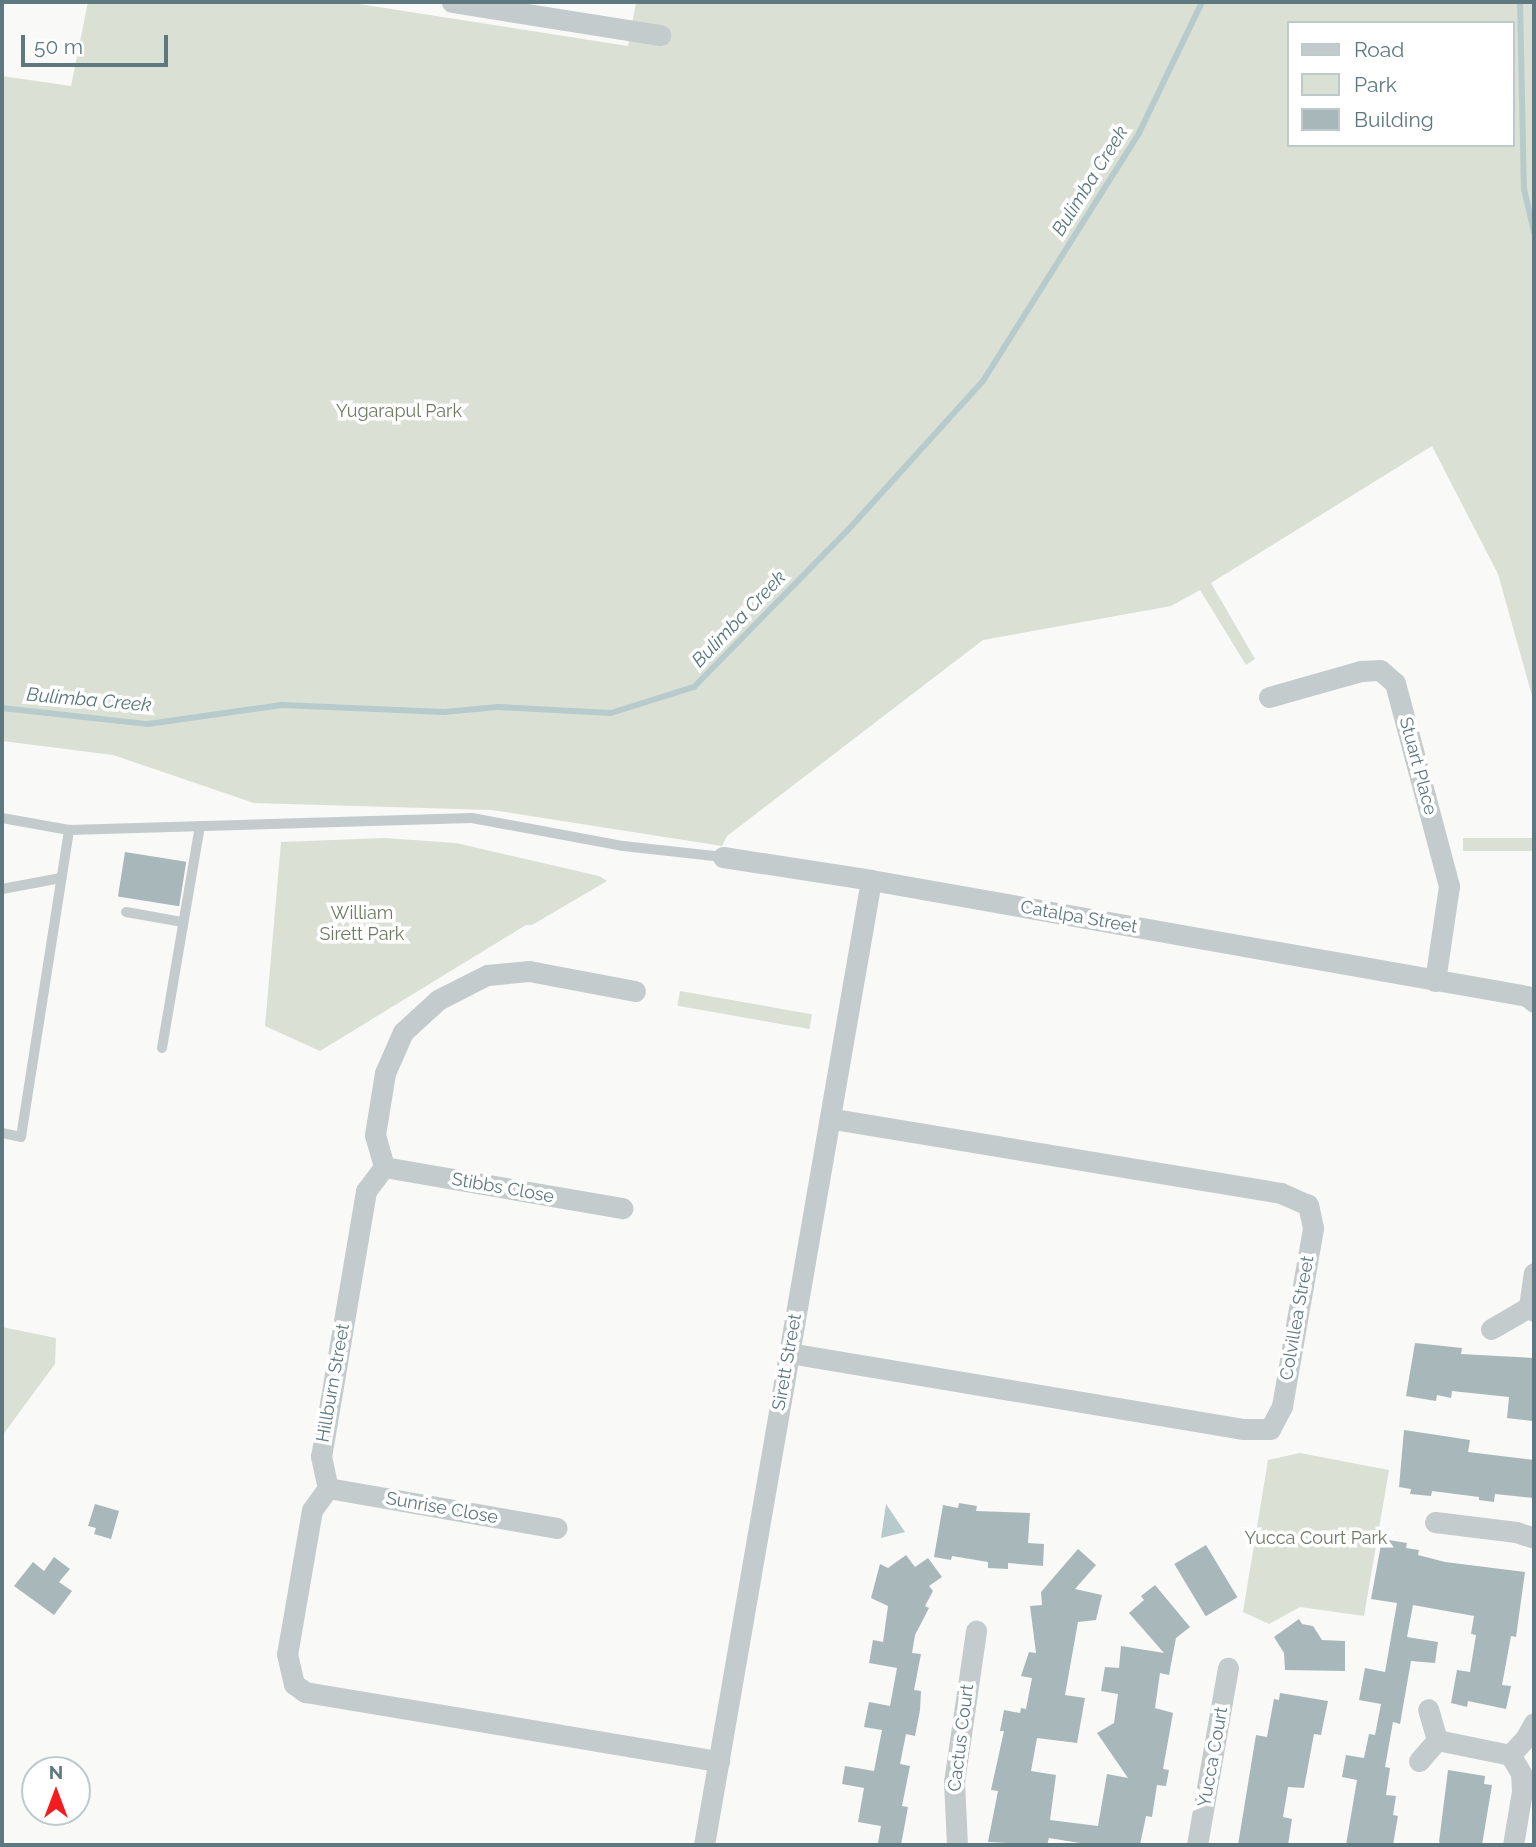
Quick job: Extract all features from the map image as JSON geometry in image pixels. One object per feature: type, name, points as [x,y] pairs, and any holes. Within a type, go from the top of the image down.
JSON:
[{"type":"street","points":[[452,2],[660,35]]},
{"type":"street","name":"Stuart Place","points":[[1269,696],[1361,671],[1380,670],[1395,683],[1449,886],[1435,981]]},
{"type":"street","name":"Catalpa Street","points":[[723,857],[871,880],[1527,996],[1534,1002]]},
{"type":"street","name":"Sirett Street","points":[[704,1845],[871,880]]},
{"type":"street","points":[[384,1167],[375,1135],[385,1073],[403,1032],[438,1000],[487,975],[529,971],[635,991]]},
{"type":"street","name":"Colvillea Street","points":[[789,1353],[1244,1429],[1270,1429],[1282,1406],[1314,1228],[1308,1205],[1281,1193],[830,1118]]},
{"type":"street","name":"Stibbs Close","points":[[384,1167],[622,1208]]},
{"type":"street","name":"Hillburn Street","points":[[328,1488],[321,1456],[366,1191],[384,1167]]},
{"type":"street","points":[[1490,1329],[1532,1309],[1534,1273]]},
{"type":"street","points":[[328,1488],[312,1510],[287,1654],[295,1684],[305,1692],[719,1761]]},
{"type":"street","name":"Sunrise Close","points":[[328,1488],[557,1528]]},
{"type":"street","points":[[1435,1522],[1516,1532],[1534,1538]]},
{"type":"street","name":"Cactus Court","points":[[957,1845],[954,1782],[976,1631]]},
{"type":"street","name":"Yucca Court","points":[[1197,1845],[1228,1668]]},
{"type":"street","points":[[1428,1709],[1437,1740]]},
{"type":"street","points":[[1510,1755],[1525,1739],[1534,1723]]},
{"type":"street","points":[[1437,1740],[1510,1755],[1521,1773],[1522,1791],[1513,1845]]},
{"type":"street","points":[[1419,1761],[1437,1740]]},
{"type":"lane","points":[[2,818],[69,830],[472,818],[623,846],[723,857]]},
{"type":"lane","points":[[162,1048],[200,826]]},
{"type":"lane","points":[[2,1133],[21,1137],[69,830]]},
{"type":"lane","points":[[2,889],[61,878]]},
{"type":"lane","points":[[125,912],[183,922]]},
{"type":"green space","name":"Yugarapul Park","points":[[88,2],[346,2],[628,46],[636,2],[1534,2],[1534,703],[1498,574],[1432,446],[1211,583],[1255,659],[1246,665],[1200,590],[1171,606],[983,640],[727,836],[722,846],[492,810],[254,803],[113,755],[2,741],[2,76],[71,86]]},
{"type":"green space","name":"William Sirett Park","points":[[384,838],[456,843],[599,876],[607,881],[532,925],[526,925],[320,1051],[265,1026],[281,842]]},
{"type":"green space","points":[[1463,838],[1534,838],[1534,851],[1463,851]]},
{"type":"green space","points":[[680,991],[812,1014],[809,1029],[677,1006]]},
{"type":"green space","points":[[2,1327],[56,1338],[55,1364],[2,1436]]},
{"type":"green space","name":"Yucca Court Park","points":[[1300,1453],[1389,1470],[1364,1616],[1300,1607],[1269,1624],[1243,1612],[1268,1460]]},
{"type":"shaded area","points":[[886,1504],[905,1532],[881,1538]]},
{"type":"building","points":[[125,852],[186,862],[179,906],[118,896]]},
{"type":"building","points":[[1415,1343],[1462,1348],[1461,1354],[1533,1358],[1532,1421],[1507,1418],[1509,1397],[1452,1391],[1451,1398],[1437,1395],[1436,1401],[1406,1396]]},
{"type":"building","points":[[1404,1430],[1470,1440],[1468,1452],[1534,1460],[1534,1498],[1495,1494],[1494,1502],[1479,1500],[1479,1497],[1432,1491],[1431,1496],[1410,1494],[1411,1489],[1399,1487]]},
{"type":"building","points":[[959,1503],[977,1506],[976,1511],[1030,1513],[1028,1543],[1044,1544],[1043,1566],[1008,1563],[1008,1569],[988,1568],[988,1562],[952,1556],[951,1560],[934,1557],[943,1505],[958,1508]]},
{"type":"building","points":[[95,1504],[119,1511],[111,1539],[94,1534],[96,1528],[88,1526]]},
{"type":"building","points":[[1382,1539],[1407,1543],[1406,1548],[1419,1550],[1418,1555],[1445,1562],[1525,1572],[1516,1637],[1511,1636],[1502,1685],[1511,1686],[1506,1709],[1468,1701],[1467,1707],[1451,1703],[1457,1670],[1470,1672],[1476,1635],[1471,1634],[1474,1616],[1413,1605],[1407,1637],[1438,1642],[1435,1663],[1411,1661],[1400,1724],[1393,1722],[1385,1767],[1390,1768],[1386,1795],[1396,1796],[1393,1815],[1398,1816],[1393,1845],[1346,1845],[1357,1780],[1342,1777],[1346,1755],[1364,1758],[1369,1734],[1375,1735],[1381,1704],[1359,1700],[1365,1668],[1385,1672],[1397,1603],[1371,1599]]},
{"type":"building","points":[[1206,1545],[1237,1597],[1206,1616],[1174,1564]]},
{"type":"building","points":[[1078,1549],[1096,1565],[1075,1589],[1102,1595],[1096,1620],[1078,1622],[1065,1695],[1085,1698],[1077,1743],[1037,1738],[1031,1771],[1056,1775],[1050,1820],[1098,1826],[1107,1774],[1128,1778],[1097,1733],[1114,1723],[1118,1694],[1101,1691],[1105,1667],[1119,1668],[1121,1646],[1164,1653],[1129,1613],[1144,1600],[1141,1596],[1155,1585],[1190,1627],[1176,1638],[1169,1675],[1160,1673],[1155,1708],[1173,1713],[1163,1769],[1169,1770],[1166,1786],[1157,1785],[1152,1817],[1146,1816],[1140,1845],[1092,1845],[1049,1838],[1047,1845],[988,1842],[998,1791],[991,1790],[1004,1731],[1000,1731],[1004,1710],[1020,1713],[1021,1708],[1026,1709],[1032,1678],[1021,1676],[1029,1652],[1036,1653],[1030,1606],[1042,1605],[1041,1592]]},
{"type":"building","points":[[906,1555],[915,1567],[928,1558],[942,1577],[929,1586],[933,1591],[925,1606],[929,1608],[915,1635],[912,1653],[921,1654],[914,1690],[921,1691],[920,1710],[915,1736],[906,1734],[900,1764],[910,1766],[902,1806],[908,1807],[901,1845],[889,1845],[878,1843],[881,1826],[858,1822],[864,1788],[842,1784],[845,1766],[874,1771],[882,1730],[864,1727],[869,1702],[890,1706],[897,1668],[869,1663],[873,1640],[883,1642],[888,1606],[871,1598],[880,1564],[888,1568]]},
{"type":"building","points":[[54,1557],[70,1569],[59,1582],[72,1591],[54,1615],[14,1586],[33,1562],[44,1571]]},
{"type":"building","points":[[1299,1619],[1302,1624],[1313,1626],[1322,1640],[1345,1641],[1345,1671],[1285,1670],[1284,1653],[1274,1637]]},
{"type":"building","points":[[1280,1693],[1328,1701],[1321,1735],[1314,1734],[1304,1788],[1288,1787],[1283,1817],[1292,1819],[1288,1845],[1238,1845],[1256,1735],[1267,1737],[1274,1699],[1279,1700]]},
{"type":"building","points":[[1448,1770],[1485,1776],[1484,1784],[1492,1785],[1482,1845],[1442,1845],[1439,1842]]},
{"type":"waterway","name":"Bulimba Creek","points":[[2,708],[148,724],[282,705],[444,712],[498,707],[611,713],[694,687],[847,531],[983,381],[1139,133],[1202,2]]},
{"type":"waterway","points":[[1520,2],[1524,189],[1534,232]]}]
